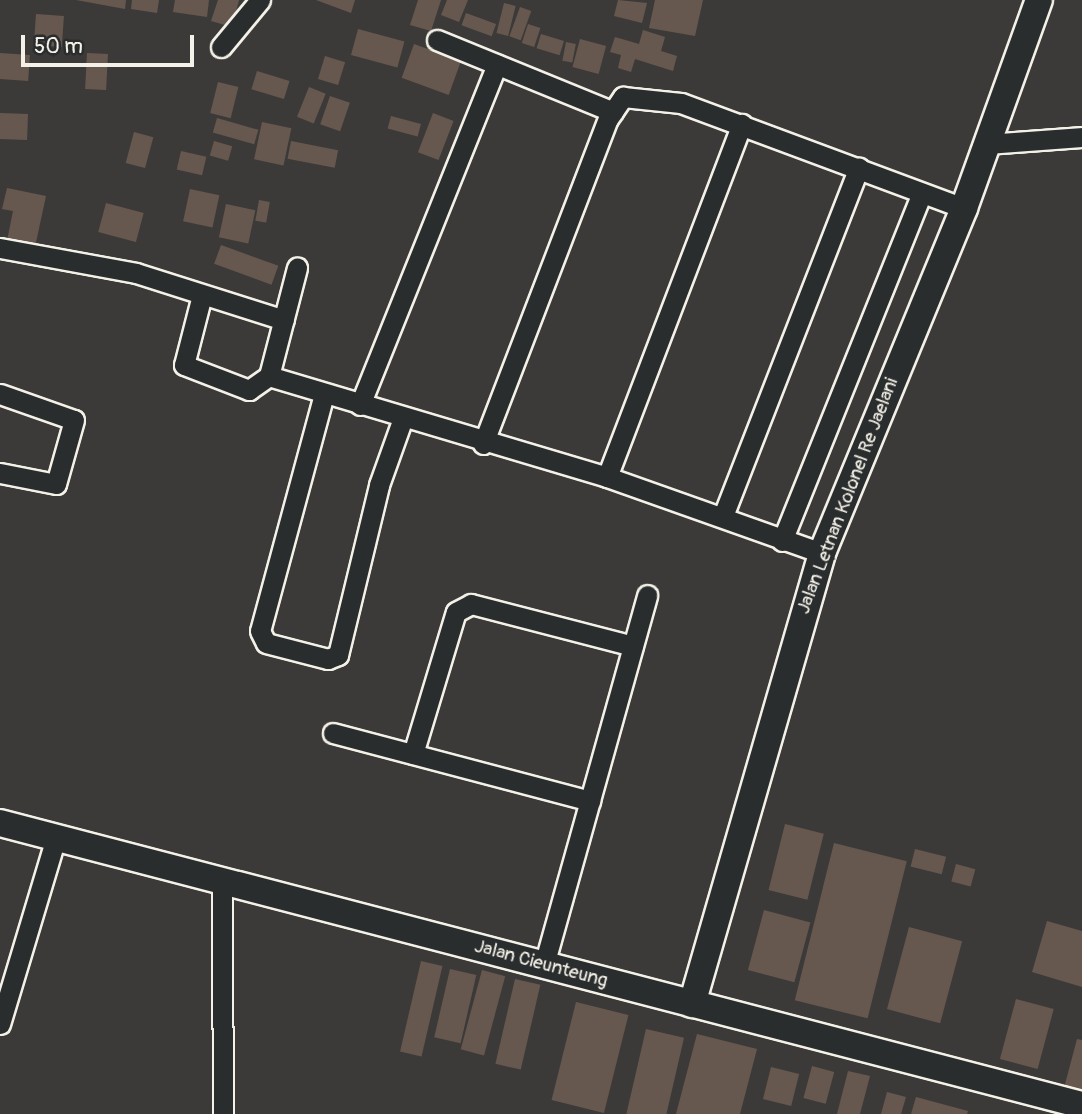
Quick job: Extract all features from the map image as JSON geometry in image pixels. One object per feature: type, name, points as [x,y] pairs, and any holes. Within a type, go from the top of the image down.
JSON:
[{"type":"street","points":[[221,47],[260,0]]},
{"type":"street","name":"Jalan Letnan Kolonel Re Jaelani","points":[[691,1004],[822,553],[964,208],[1039,0]]},
{"type":"street","points":[[437,40],[613,112]]},
{"type":"street","points":[[360,405],[497,64]]},
{"type":"street","points":[[484,444],[613,112],[623,97],[644,95],[742,124],[964,208]]},
{"type":"street","points":[[607,477],[742,124]]},
{"type":"street","points":[[986,144],[1082,137]]},
{"type":"street","points":[[723,516],[859,168]]},
{"type":"street","points":[[782,541],[922,193]]},
{"type":"street","points":[[0,248],[136,273],[284,320]]},
{"type":"street","points":[[270,376],[297,268]]},
{"type":"street","points":[[202,295],[186,368],[244,390],[270,376],[484,444],[607,477],[822,553]]},
{"type":"street","points":[[0,394],[74,420],[56,484],[0,473]]},
{"type":"street","points":[[324,394],[260,631],[266,643],[328,659],[338,654],[379,485],[403,418]]},
{"type":"street","points":[[544,965],[647,595]]},
{"type":"street","points":[[413,754],[456,612],[471,604],[633,646]]},
{"type":"street","points":[[333,733],[590,801]]},
{"type":"street","name":"Jalan Cieunteung","points":[[0,823],[1082,1105]]},
{"type":"street","points":[[0,1024],[56,837]]},
{"type":"street","points":[[222,881],[223,1114]]},
{"type":"building","points":[[76,0],[126,0],[125,9]]},
{"type":"building","points":[[132,0],[159,0],[157,13],[131,9]]},
{"type":"building","points":[[175,0],[209,0],[207,17],[173,12]]},
{"type":"building","points":[[218,0],[239,0],[232,27],[211,21]]},
{"type":"building","points":[[316,0],[355,0],[351,13]]},
{"type":"building","points":[[418,0],[441,0],[431,31],[410,25]]},
{"type":"building","points":[[447,0],[468,0],[459,22],[441,15]]},
{"type":"building","points":[[618,0],[647,3],[642,23],[614,16]]},
{"type":"building","points":[[655,0],[703,0],[695,36],[649,28]]},
{"type":"building","points":[[504,3],[516,6],[508,36],[497,33]]},
{"type":"building","points":[[520,7],[531,11],[521,40],[509,36]]},
{"type":"building","points":[[466,13],[496,24],[492,36],[462,25]]},
{"type":"building","points":[[36,14],[64,16],[62,47],[34,45]]},
{"type":"building","points":[[528,24],[540,28],[534,47],[522,43]]},
{"type":"building","points":[[358,29],[404,41],[397,68],[351,55]]},
{"type":"building","points":[[643,30],[665,37],[661,51],[677,56],[673,71],[635,59],[631,72],[618,68],[621,55],[610,52],[615,37],[639,44]]},
{"type":"building","points":[[541,34],[564,41],[560,55],[537,48]]},
{"type":"building","points":[[580,39],[606,46],[599,74],[572,67]]},
{"type":"building","points":[[566,42],[576,44],[572,63],[562,61]]},
{"type":"building","points":[[414,44],[461,61],[449,95],[402,78]]},
{"type":"building","points":[[0,53],[30,55],[28,81],[0,79]]},
{"type":"building","points":[[87,53],[108,54],[106,90],[85,89]]},
{"type":"building","points":[[325,56],[345,62],[338,85],[318,79]]},
{"type":"building","points":[[257,71],[290,81],[284,99],[251,89]]},
{"type":"building","points":[[218,82],[238,87],[231,118],[210,113]]},
{"type":"building","points":[[309,87],[326,94],[314,123],[297,117]]},
{"type":"building","points":[[330,96],[350,103],[340,131],[320,124]]},
{"type":"building","points":[[0,113],[28,114],[27,140],[0,139]]},
{"type":"building","points":[[433,113],[454,121],[438,160],[418,152]]},
{"type":"building","points":[[391,116],[421,124],[418,137],[388,129]]},
{"type":"building","points":[[217,118],[258,130],[254,144],[213,132]]},
{"type":"building","points":[[262,122],[291,128],[283,165],[254,159]]},
{"type":"building","points":[[134,132],[153,137],[145,168],[126,163]]},
{"type":"building","points":[[214,141],[232,146],[228,161],[210,155]]},
{"type":"building","points":[[291,141],[338,150],[335,168],[288,159]]},
{"type":"building","points":[[181,151],[206,157],[202,175],[177,170]]},
{"type":"building","points":[[7,188],[46,196],[35,247],[7,241],[13,211],[2,209]]},
{"type":"building","points":[[190,189],[219,195],[212,228],[183,221]]},
{"type":"building","points":[[259,200],[270,202],[266,223],[255,221]]},
{"type":"building","points":[[106,203],[144,213],[136,242],[98,232]]},
{"type":"building","points":[[226,204],[255,210],[248,243],[219,237]]},
{"type":"building","points":[[221,245],[278,266],[271,285],[214,264]]},
{"type":"building","points":[[785,824],[824,834],[807,900],[769,890]]},
{"type":"building","points":[[834,843],[907,861],[868,1018],[795,1000]]},
{"type":"building","points":[[915,849],[946,857],[942,874],[911,866]]},
{"type":"building","points":[[956,864],[975,869],[971,887],[951,881]]},
{"type":"building","points":[[764,910],[810,922],[794,982],[748,970]]},
{"type":"building","points":[[1047,921],[1082,931],[1082,987],[1032,972]]},
{"type":"building","points":[[909,927],[962,941],[940,1023],[887,1009]]},
{"type":"building","points":[[421,961],[442,966],[422,1057],[400,1052]]},
{"type":"building","points":[[450,969],[476,975],[461,1043],[434,1037]]},
{"type":"building","points":[[482,970],[505,976],[484,1055],[461,1049]]},
{"type":"building","points":[[515,979],[540,985],[521,1070],[495,1064]]},
{"type":"building","points":[[1016,999],[1054,1009],[1038,1069],[1000,1059]]},
{"type":"building","points":[[576,1002],[628,1015],[604,1113],[552,1100]]},
{"type":"building","points":[[646,1029],[684,1038],[666,1114],[626,1114]]},
{"type":"building","points":[[697,1034],[757,1049],[740,1114],[676,1114]]},
{"type":"building","points":[[1077,1039],[1082,1040],[1082,1093],[1064,1088]]},
{"type":"building","points":[[812,1066],[834,1072],[826,1104],[803,1098]]},
{"type":"building","points":[[771,1067],[799,1074],[791,1106],[763,1099]]},
{"type":"building","points":[[848,1071],[870,1076],[860,1114],[837,1114]]},
{"type":"building","points":[[887,1092],[906,1097],[901,1114],[881,1114]]},
{"type":"building","points":[[916,1097],[968,1111],[967,1114],[911,1114]]}]
